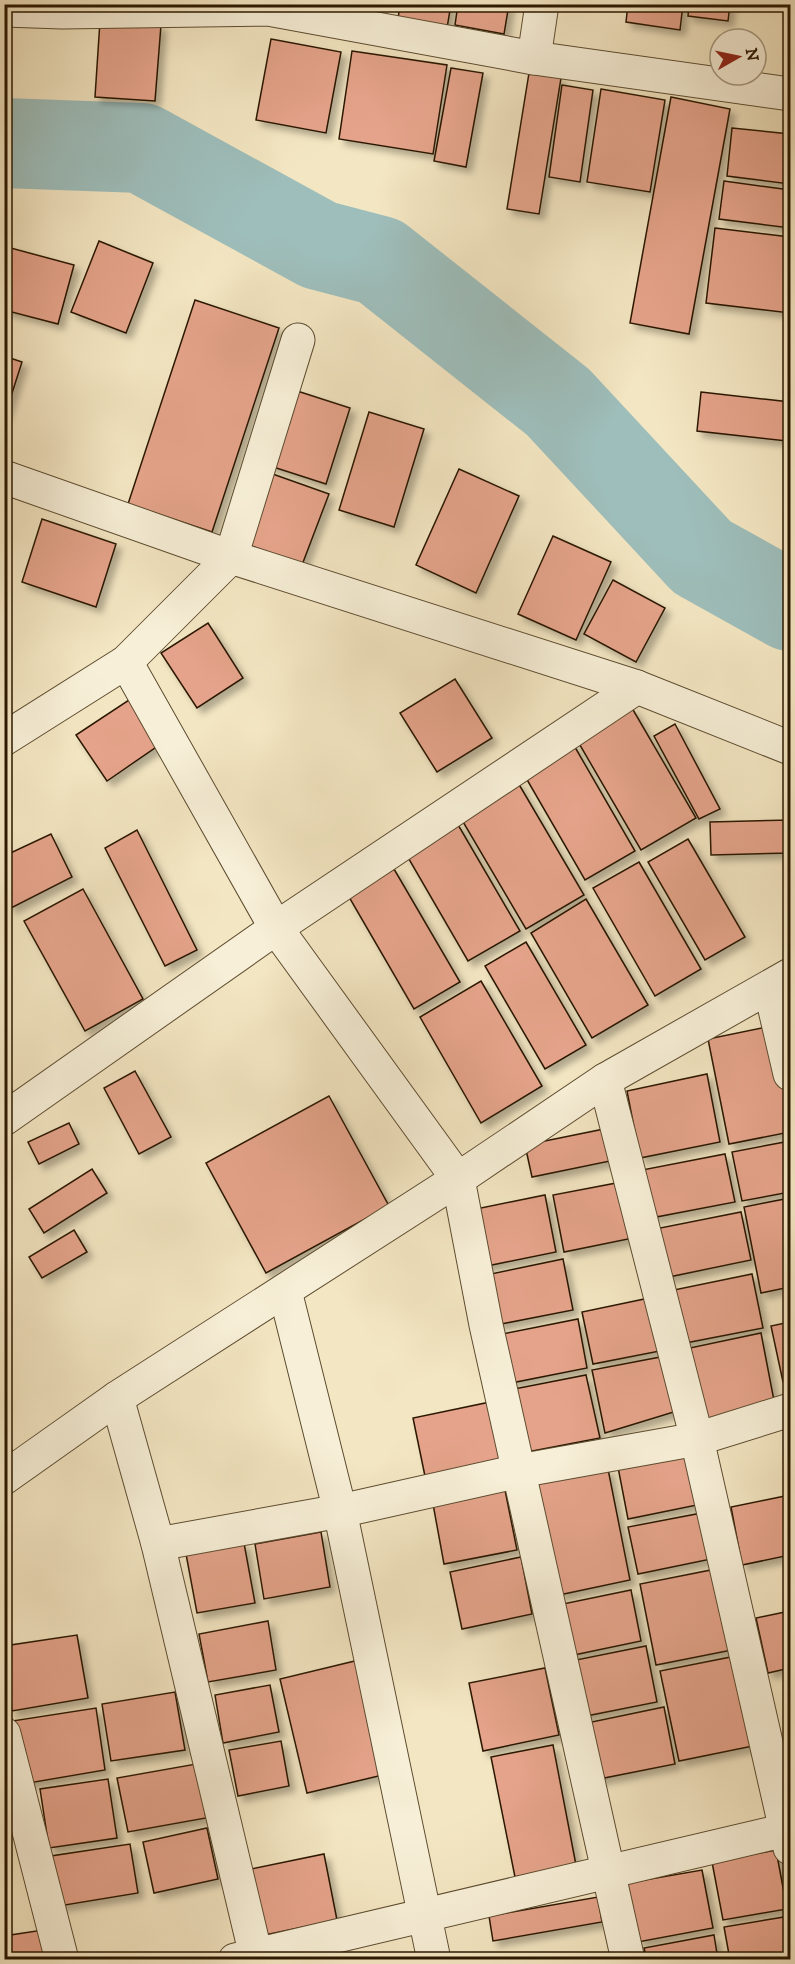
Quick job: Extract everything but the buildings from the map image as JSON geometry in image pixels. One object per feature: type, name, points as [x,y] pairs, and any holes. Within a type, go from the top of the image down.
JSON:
[{"type":"street","points":[[534,58],[542,4]]},
{"type":"street","points":[[4,10],[270,7],[534,58],[790,94]]},
{"type":"street","points":[[4,739],[126,662],[231,557],[298,340]]},
{"type":"street","points":[[4,477],[231,557],[637,687],[790,748]]},
{"type":"street","points":[[126,662],[276,928],[458,1179],[486,1325],[628,1959]]},
{"type":"street","points":[[4,1119],[276,928],[637,687]]},
{"type":"street","points":[[5,1478],[117,1398],[458,1179],[605,1080],[780,981],[790,1074]]},
{"type":"street","points":[[117,1398],[158,1544],[249,1958],[609,1872],[789,1836],[697,1439],[605,1080]]},
{"type":"street","points":[[285,1291],[340,1511],[434,1959]]},
{"type":"street","points":[[158,1544],[340,1511],[519,1471],[697,1439],[790,1410]]},
{"type":"street","points":[[4,1734],[62,1959]]},
{"type":"waterway","points":[[4,143],[142,148],[319,245],[380,261],[558,402],[702,557],[790,606]]}]
